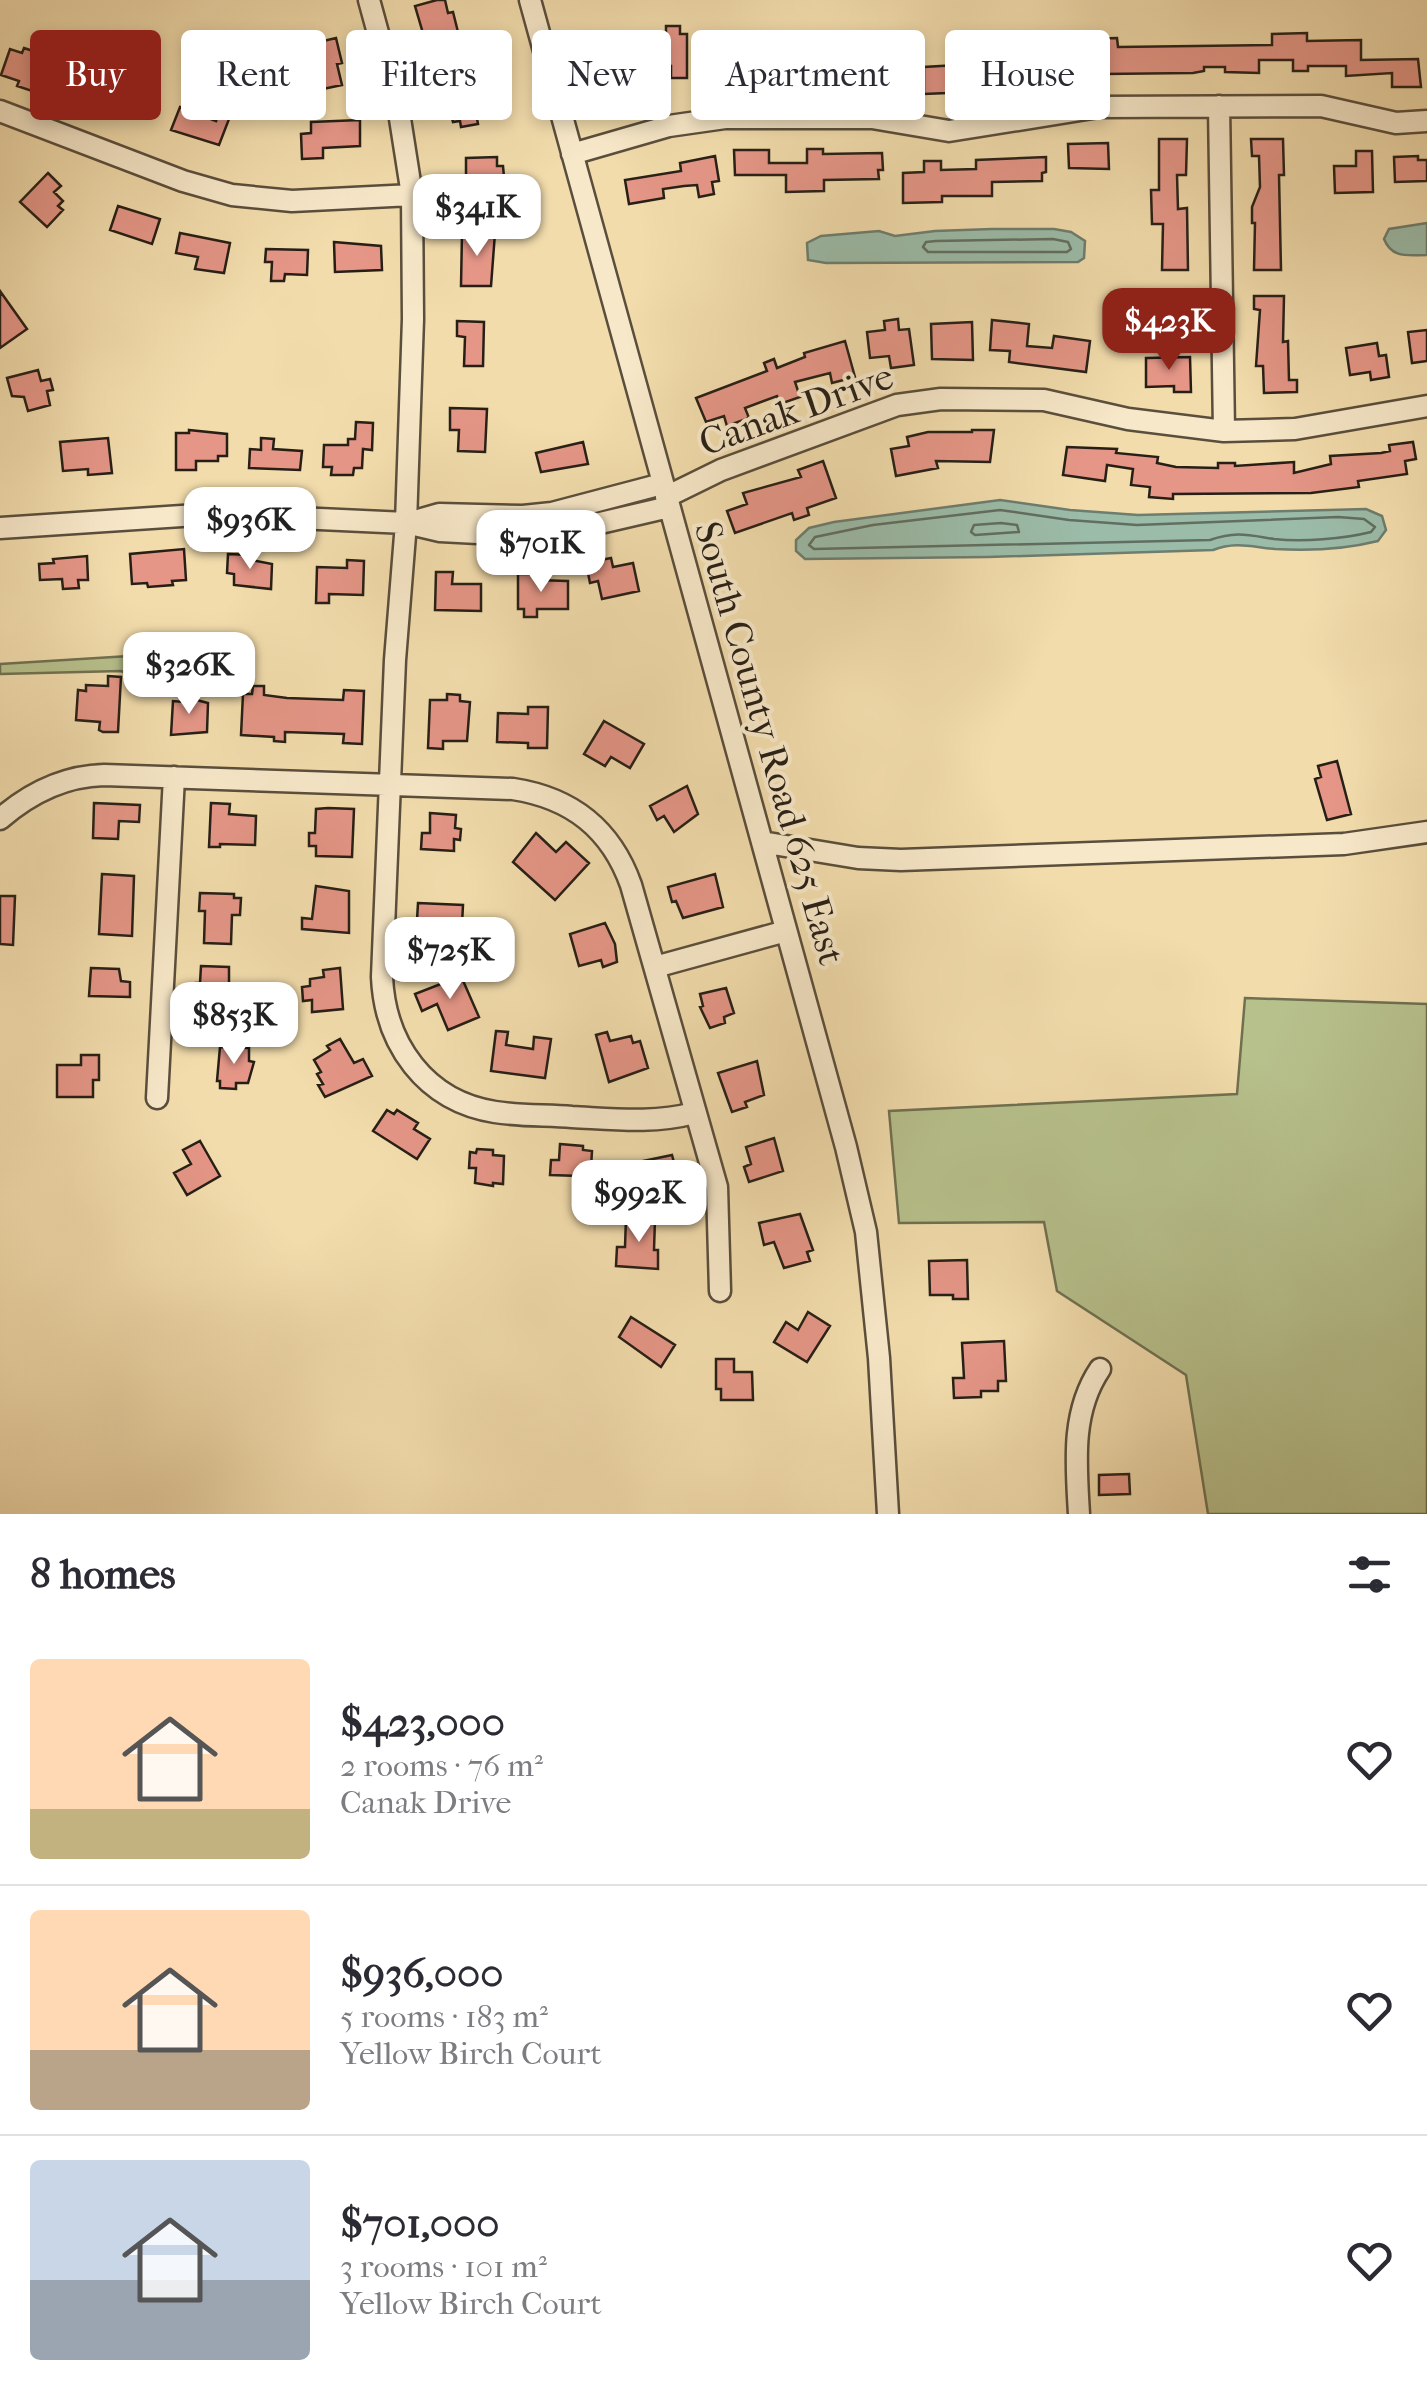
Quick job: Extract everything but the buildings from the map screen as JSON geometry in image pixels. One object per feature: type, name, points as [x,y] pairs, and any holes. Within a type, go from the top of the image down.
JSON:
[{"type":"street","points":[[369,0],[398,106],[412,195],[413,319],[406,523],[395,660],[383,1000],[392,1032],[416,1071],[452,1098],[496,1112],[639,1120],[694,1113]]},
{"type":"street","name":"South County Road 625 East","points":[[530,0],[866,1232],[879,1358],[888,1514]]},
{"type":"street","points":[[1220,106],[1224,431]]},
{"type":"street","points":[[572,154],[670,126],[725,118],[872,118],[949,131],[1085,109],[1321,106],[1396,123],[1427,121]]},
{"type":"street","points":[[0,111],[184,181],[232,195],[292,201],[412,195]]},
{"type":"street","name":"Canak Drive","points":[[0,528],[212,514],[406,523],[440,531],[516,535],[570,530],[897,405],[942,399],[1044,400],[1128,419],[1224,431],[1295,428],[1427,406]]},
{"type":"street","points":[[0,819],[31,796],[68,779],[104,775],[514,789],[558,800],[578,811],[604,834],[623,864],[655,967],[717,1187],[720,1291]]},
{"type":"street","points":[[157,1098],[174,778]]},
{"type":"street","points":[[762,842],[858,858],[900,860],[1344,844],[1427,832]]},
{"type":"street","points":[[655,967],[786,930]]},
{"type":"street","points":[[1079,1514],[1078,1420],[1086,1389],[1100,1369]]},
{"type":"green space","points":[[194,652],[147,681],[121,671],[0,674],[0,664]]},
{"type":"green space","points":[[1245,998],[1427,1004],[1427,1514],[1208,1514],[1186,1375],[1057,1291],[1044,1222],[899,1223],[889,1111],[1237,1094]]},
{"type":"water","points":[[1427,223],[1427,255],[1396,253],[1384,239],[1389,229]]},
{"type":"water","points":[[992,229],[1071,232],[1085,241],[1084,258],[1078,262],[808,260],[807,243],[821,236],[879,231],[895,236]]},
{"type":"water","points":[[1000,500],[1138,515],[1366,509],[1382,516],[1386,530],[1378,541],[1314,549],[1237,545],[1213,550],[805,559],[796,551],[796,540],[809,528]]}]
